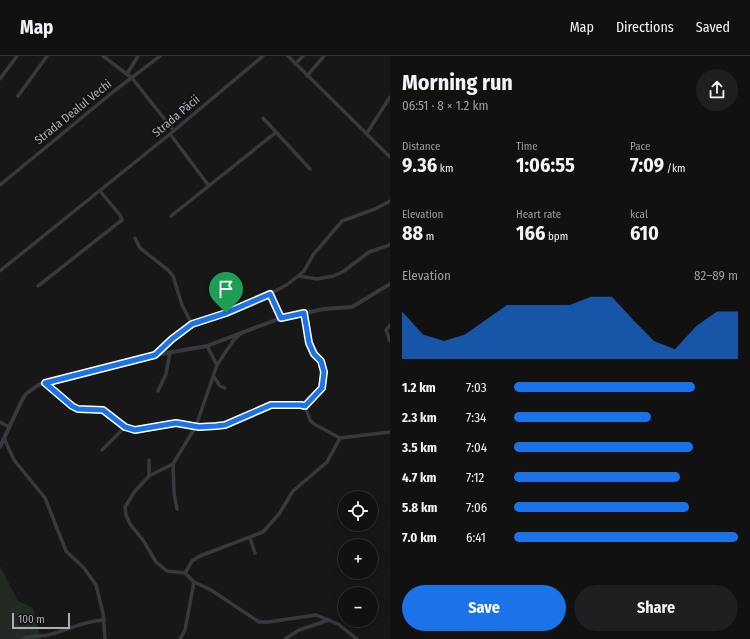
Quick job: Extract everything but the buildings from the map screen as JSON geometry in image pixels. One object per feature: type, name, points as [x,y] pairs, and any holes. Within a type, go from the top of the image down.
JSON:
[{"type":"street","points":[[0,79],[17,56]]},
{"type":"street","points":[[18,96],[47,56]]},
{"type":"street","points":[[102,56],[132,78],[174,131]]},
{"type":"street","points":[[127,74],[138,56]]},
{"type":"street","name":"Strada Dealul Vechi","points":[[0,185],[113,92],[160,56]]},
{"type":"street","name":"Strada Păcii","points":[[0,270],[174,131],[263,56]]},
{"type":"street","points":[[288,56],[390,156]]},
{"type":"street","points":[[295,64],[303,56]]},
{"type":"street","points":[[308,76],[324,56]]},
{"type":"street","points":[[367,133],[390,97]]},
{"type":"street","points":[[263,118],[275,133],[310,169]]},
{"type":"street","points":[[171,216],[275,133]]},
{"type":"street","points":[[170,134],[209,186]]},
{"type":"street","points":[[38,286],[122,220],[120,215],[100,191]]},
{"type":"street","points":[[155,355],[178,334],[192,324],[226,313],[270,294],[298,276],[313,255],[342,221],[375,209],[390,201]]},
{"type":"street","points":[[135,238],[140,248],[168,270],[173,276],[182,305],[192,324]]},
{"type":"street","points":[[298,276],[317,279],[334,276],[344,271],[369,252],[390,245]]},
{"type":"street","points":[[0,447],[26,394],[38,385],[155,355],[207,346],[281,318],[352,306],[390,284]]},
{"type":"street","points":[[270,294],[281,318]]},
{"type":"street","points":[[304,313],[309,343],[314,354],[321,361],[324,372],[322,388],[305,406]]},
{"type":"street","points":[[390,325],[386,330],[390,342]]},
{"type":"street","points":[[240,334],[233,341],[217,365],[214,377],[204,398],[196,426],[173,464],[149,476],[128,501],[125,507],[126,515],[162,568],[172,572],[185,573],[194,582],[211,590],[259,622],[268,622],[312,614],[329,620],[346,630],[356,639]]},
{"type":"street","points":[[207,346],[217,365]]},
{"type":"street","points":[[158,391],[166,374],[170,352]]},
{"type":"street","points":[[214,377],[220,386],[225,388]]},
{"type":"street","points":[[45,383],[72,406],[78,409],[103,410],[125,427],[141,430],[176,423],[206,428],[225,425],[271,405],[305,406]]},
{"type":"street","points":[[305,406],[310,420],[314,424],[340,438],[390,432]]},
{"type":"street","points":[[0,422],[9,427]]},
{"type":"street","points":[[102,450],[125,427]]},
{"type":"street","points":[[4,438],[14,460],[45,498],[66,551],[84,568],[96,585],[104,620],[105,639]]},
{"type":"street","points":[[185,573],[192,561],[219,548],[250,538],[269,527],[293,491],[327,462],[340,438]]},
{"type":"street","points":[[149,476],[150,460]]},
{"type":"street","points":[[173,464],[174,493],[177,509]]},
{"type":"street","points":[[250,538],[255,553]]},
{"type":"street","points":[[180,639],[185,630],[194,582]]},
{"type":"street","points":[[23,639],[30,636],[50,635],[73,626],[104,620]]},
{"type":"street","points":[[286,639],[299,630],[329,620]]},
{"type":"shaded area","points":[[0,566],[18,601],[33,608],[41,639],[0,639]]},
{"type":"route","points":[[270,294],[281,318],[304,313],[310,347],[321,361],[324,368],[322,388],[319,393],[305,406],[281,404],[271,405],[225,425],[206,428],[176,423],[165,424],[146,430],[135,430],[125,427],[108,412],[103,410],[96,408],[78,409],[72,406],[52,391],[45,383],[155,355],[161,348],[184,329],[196,323],[226,313],[270,294]]}]
